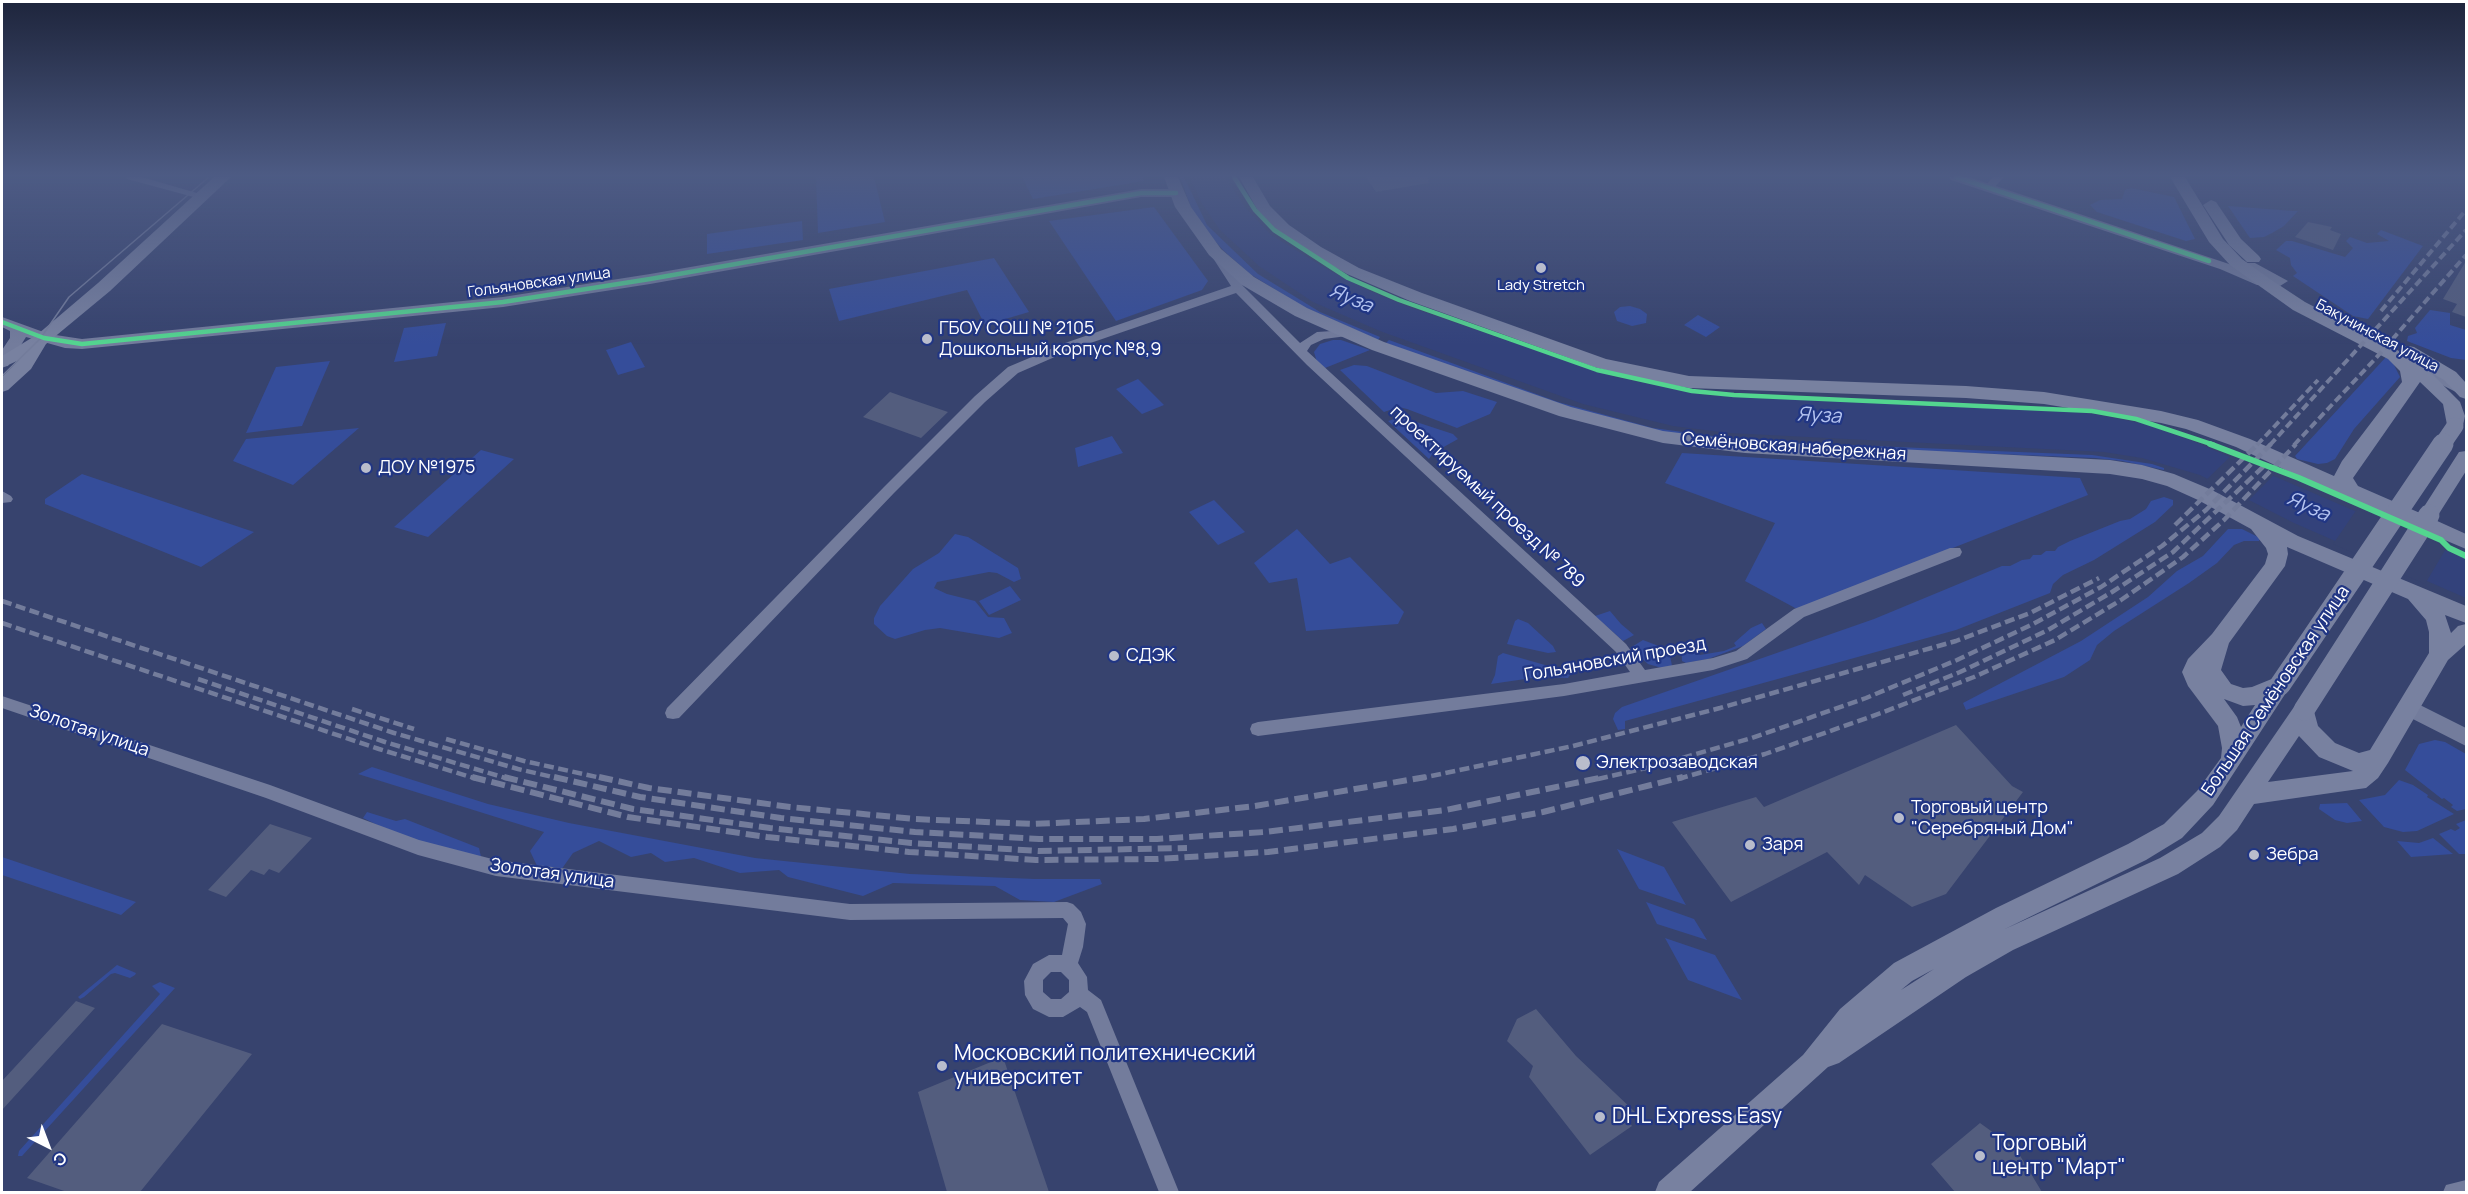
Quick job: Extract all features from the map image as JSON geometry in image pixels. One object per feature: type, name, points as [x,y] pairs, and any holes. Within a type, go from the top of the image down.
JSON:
[{"type":"main road","points":[[2,363],[44,338],[161,233]]},
{"type":"main road","name":"Семёновская набережная","points":[[1201,233],[1215,252],[1248,281],[1343,333],[1566,412],[1663,437],[1746,447],[2131,470],[2174,482],[2205,495],[2254,522],[2336,560],[2466,615]]},
{"type":"main road","points":[[1290,233],[1353,271],[1416,297],[1600,363],[1638,373],[1689,382],[1733,385],[1966,392],[2044,398],[2191,424],[2243,443],[2355,494],[2465,540]]},
{"type":"main road","name":"Бакунинская улица","points":[[2212,233],[2217,242],[2236,262],[2337,317],[2415,354],[2449,390]]},
{"type":"main road","name":"Бакунинская улица","points":[[2229,233],[2272,282],[2326,321],[2394,355]]},
{"type":"main road","points":[[2,386],[25,365],[44,338]]},
{"type":"main road","points":[[2294,466],[2314,473],[2335,474],[2349,466],[2449,390],[2409,370],[2394,355]]},
{"type":"main road","name":"Большая Семёновская улица","points":[[1813,1064],[1850,1018],[1903,972],[2005,916],[2137,852],[2173,831],[2205,798],[2232,760],[2274,690],[2449,390]]},
{"type":"main road","name":"Большая Семёновская улица","points":[[1669,1192],[1813,1064],[1957,968],[2004,942],[2191,854],[2211,840],[2228,823],[2248,795],[2466,458]]},
{"type":"main road","points":[[2349,466],[2343,478],[2344,483],[2355,494]]},
{"type":"main road","points":[[2232,760],[2234,748],[2229,723],[2196,680],[2193,672],[2196,665],[2220,640],[2275,566],[2278,554],[2276,545],[2254,522]]},
{"type":"main road","points":[[2275,566],[2287,559],[2304,555],[2336,560]]},
{"type":"main road","points":[[2404,588],[2421,600],[2437,620],[2440,632],[2440,654]]},
{"type":"main road","points":[[2248,795],[2358,781],[2370,771],[2380,756],[2440,654],[2466,632]]},
{"type":"main road","points":[[2220,640],[2210,670],[2217,686],[2230,694],[2244,697],[2274,690]]},
{"type":"main road","points":[[2304,710],[2307,729],[2327,750],[2357,763],[2370,763],[2380,756]]},
{"type":"street","name":"Гольяновская улица","points":[[2,322],[44,338],[82,344],[207,333],[503,302],[914,233]]},
{"type":"street","points":[[2131,233],[2272,282]]},
{"type":"street","points":[[2161,244],[2185,249],[2202,248],[2209,242],[2212,233]]},
{"type":"street","points":[[2161,244],[2236,262]]},
{"type":"street","name":"проектируемый проезд № 789","points":[[1215,252],[1238,288],[1300,351],[1621,648],[1641,676]]},
{"type":"street","points":[[673,713],[889,490],[980,399],[1013,370],[1069,346],[1238,288]]},
{"type":"street","points":[[2,363],[18,338],[18,328]]},
{"type":"street","points":[[1300,351],[1307,342],[1322,335],[1343,333]]},
{"type":"street","name":"Бакунинская улица","points":[[2394,355],[2449,390]]},
{"type":"street","name":"Гольяновский проезд","points":[[1258,729],[1564,690],[1713,664],[1741,655],[1799,613],[1955,552]]},
{"type":"street","name":"Золотая улица","points":[[2,702],[270,792],[418,847],[496,868],[850,912],[1067,910],[1075,918],[1077,924],[1074,947],[1068,965]]},
{"type":"street","points":[[2408,708],[2466,738]]},
{"type":"street","points":[[1052,964],[1068,965],[1080,977],[1078,994],[1065,1006],[1056,1008],[1039,1003],[1034,997],[1032,988],[1038,973],[1052,964]]},
{"type":"street","points":[[1078,994],[1094,1006],[1169,1192]]},
{"type":"street","points":[[2453,1192],[2466,1190]]},
{"type":"shaded area","points":[[803,233],[803,240],[707,254],[707,234]]},
{"type":"shaded area","points":[[1057,233],[1173,233],[1208,281],[1202,290],[1116,321]]},
{"type":"shaded area","points":[[1207,233],[1215,233],[1258,274],[1320,312],[1380,337],[1378,340],[1302,306],[1250,274]]},
{"type":"shaded area","points":[[2161,233],[2192,233],[2195,239],[2186,241]]},
{"type":"shaded area","points":[[2246,233],[2272,233],[2264,237],[2250,238]]},
{"type":"shaded area","points":[[2388,233],[2423,246],[2368,319],[2353,316],[2293,276],[2297,273],[2291,265],[2290,258],[2276,250],[2286,241],[2292,241],[2345,257],[2353,248],[2346,241],[2350,237],[2367,243],[2389,241],[2377,234]]},
{"type":"shaded area","points":[[994,258],[1029,312],[985,325],[967,290],[839,321],[829,289]]},
{"type":"shaded area","points":[[1630,306],[1647,314],[1646,323],[1632,326],[1617,321],[1614,312],[1620,307]]},
{"type":"shaded area","points":[[2430,310],[2450,313],[2450,325],[2466,330],[2466,360],[2451,358],[2407,341],[2408,336],[2417,333],[2415,328]]},
{"type":"shaded area","points":[[1698,315],[1720,327],[1706,337],[1684,325]]},
{"type":"shaded area","points":[[446,323],[437,356],[394,362],[404,328]]},
{"type":"shaded area","points":[[1341,340],[1370,350],[1325,368],[1317,362],[1314,352],[1320,344]]},
{"type":"shaded area","points":[[1389,340],[1558,402],[1653,428],[1750,441],[2092,455],[2152,464],[2164,470],[2095,458],[1753,444],[1652,431],[1558,406],[1386,343]]},
{"type":"shaded area","points":[[631,342],[645,367],[618,375],[606,350]]},
{"type":"shaded area","points":[[2386,357],[2392,361],[2400,377],[2354,429],[2335,459],[2318,464],[2297,459],[2295,456]]},
{"type":"shaded area","points":[[330,361],[302,426],[246,433],[276,367]]},
{"type":"shaded area","points":[[1354,365],[1367,366],[1436,393],[1463,391],[1497,402],[1490,414],[1457,428],[1399,407],[1384,412],[1340,370]]},
{"type":"shaded area","points":[[1138,379],[1164,405],[1142,414],[1116,389]]},
{"type":"shaded area","points":[[1401,417],[1453,434],[1458,439],[1433,453],[1429,459],[1388,421]]},
{"type":"shaded area","points":[[359,428],[293,485],[233,461],[246,439]]},
{"type":"shaded area","points":[[1112,436],[1123,453],[1078,467],[1075,448]]},
{"type":"shaded area","points":[[481,450],[514,459],[428,537],[394,527]]},
{"type":"shaded area","points":[[1682,453],[2080,478],[2088,495],[1797,609],[1745,581],[1775,523],[1665,483]]},
{"type":"shaded area","points":[[82,474],[254,532],[201,567],[45,504],[45,499]]},
{"type":"shaded area","points":[[2164,497],[2173,500],[2173,505],[2155,522],[2094,560],[2063,575],[2053,584],[2050,593],[1956,630],[1625,721],[1625,729],[1618,730],[1613,719],[1615,713],[1622,707],[1874,619],[2002,566],[2010,566],[2046,551],[2055,551],[2070,541],[2130,519],[2146,509],[2151,501]]},
{"type":"shaded area","points":[[1214,500],[1245,532],[1218,545],[1189,512]]},
{"type":"shaded area","points":[[1297,529],[1330,564],[1350,557],[1404,612],[1398,624],[1306,631],[1297,578],[1269,583],[1254,563]]},
{"type":"shaded area","points":[[2228,529],[2242,529],[2260,538],[2259,541],[2244,541],[2234,545],[2217,563],[2114,631],[2097,645],[2090,660],[2064,677],[1966,710],[1963,703],[2081,641],[2148,597],[2177,571],[2203,556]]},
{"type":"shaded area","points":[[955,534],[968,537],[1018,568],[1021,579],[1014,582],[997,573],[989,572],[937,582],[934,588],[975,601],[988,617],[1004,618],[1012,633],[999,638],[940,628],[895,639],[887,636],[874,624],[874,618],[880,606],[913,569],[939,553]]},
{"type":"shaded area","points":[[1010,586],[1021,600],[989,615],[979,601]]},
{"type":"shaded area","points":[[1610,611],[1634,635],[1623,641],[1595,616]]},
{"type":"shaded area","points":[[1518,619],[1528,623],[1553,646],[1556,652],[1548,653],[1507,644],[1515,621]]},
{"type":"shaded area","points":[[1762,623],[1766,629],[1743,646],[1708,659],[1686,663],[1682,661],[1681,645],[1691,645],[1700,655],[1724,651],[1736,646],[1734,643],[1751,628]]},
{"type":"shaded area","points":[[1643,640],[1669,650],[1672,666],[1662,668],[1648,664],[1630,648]]},
{"type":"shaded area","points":[[1503,653],[1559,669],[1570,675],[1568,678],[1539,677],[1491,684],[1498,656]]},
{"type":"shaded area","points":[[2435,740],[2445,742],[2466,754],[2466,809],[2457,811],[2451,807],[2453,805],[2405,770],[2419,744]]},
{"type":"shaded area","points":[[372,767],[488,804],[569,823],[755,858],[910,874],[1100,879],[1102,884],[1054,902],[1020,900],[995,886],[893,883],[863,896],[788,877],[779,870],[740,873],[694,858],[665,862],[651,853],[631,857],[599,841],[573,853],[561,870],[538,868],[530,851],[544,832],[358,774]]},
{"type":"shaded area","points":[[2399,780],[2413,785],[2454,814],[2417,831],[2403,832],[2384,827],[2359,800],[2385,795]]},
{"type":"shaded area","points":[[2347,803],[2362,821],[2347,823],[2335,820],[2319,809],[2320,804]]},
{"type":"shaded area","points":[[367,812],[396,821],[405,819],[479,848],[482,861],[404,838],[363,818]]},
{"type":"shaded area","points":[[2466,820],[2466,854],[2459,854],[2439,834],[2451,829],[2455,831],[2460,828],[2456,824]]},
{"type":"shaded area","points":[[2433,838],[2453,854],[2411,857],[2397,841],[2419,843]]},
{"type":"shaded area","points":[[1617,849],[1664,867],[1686,905],[1639,889]]},
{"type":"shaded area","points":[[2,857],[136,902],[121,915],[2,875]]},
{"type":"shaded area","points":[[1646,902],[1694,919],[1707,940],[1657,924]]},
{"type":"shaded area","points":[[1665,938],[1715,955],[1742,1000],[1688,980]]},
{"type":"shaded area","points":[[117,965],[136,973],[130,978],[115,973],[111,974],[84,997],[80,999],[78,997]]},
{"type":"shaded area","points":[[160,982],[175,988],[22,1156],[18,1156],[19,1151],[160,994],[152,986]]},
{"type":"water","name":"Яуза","points":[[1223,233],[1269,233],[1332,272],[1370,291],[1409,307],[1615,377],[1704,395],[2066,411],[2145,424],[2195,442],[2466,559],[2466,598],[2294,523],[2200,475],[2142,458],[2104,452],[1729,433],[1673,426],[1583,404],[1380,331],[1313,302],[1259,266]]},
{"type":"pier","points":[[2232,455],[2275,474],[2247,502],[2205,481]]},
{"type":"pier","points":[[2357,509],[2447,547],[2425,584],[2333,544]]},
{"type":"building","points":[[2299,233],[2341,234],[2333,250],[2295,237]]},
{"type":"building","points":[[2466,261],[2466,317],[2452,312],[2457,304],[2443,299]]},
{"type":"building","points":[[890,392],[948,412],[921,438],[863,417]]},
{"type":"building","name":"Торговый центр \"Серебряный Дом\"","points":[[1956,725],[2012,786],[2023,792],[1946,894],[1912,907],[1865,875],[1859,885],[1827,852],[1731,902],[1672,822],[1756,797],[1764,807]]},
{"type":"building","points":[[270,824],[312,838],[279,873],[269,869],[264,875],[251,870],[226,897],[208,890]]},
{"type":"building","points":[[76,1001],[95,1008],[2,1110],[2,1081]]},
{"type":"building","points":[[1536,1009],[1576,1056],[1635,1112],[1627,1119],[1632,1126],[1590,1155],[1529,1077],[1533,1066],[1507,1041],[1517,1019]]},
{"type":"building","points":[[162,1024],[252,1054],[140,1192],[67,1192],[27,1178]]},
{"type":"building","points":[[1003,1057],[1049,1192],[947,1192],[918,1092]]},
{"type":"building","name":"Торговый центр \"Март\"","points":[[1980,1123],[2016,1149],[2042,1192],[1955,1192],[1931,1164]]},
{"type":"tram line","points":[[2,376],[40,339],[69,297],[144,233]]},
{"type":"railway","points":[[2381,311],[2447,233]]},
{"type":"railway","points":[[2270,445],[2464,233]]},
{"type":"railway","points":[[2294,445],[2376,358],[2466,255]]},
{"type":"railway","points":[[2257,445],[2318,380]]},
{"type":"railway","points":[[1598,779],[1752,738],[1866,698],[1957,660],[2033,624],[2101,587],[2162,546],[2206,510],[2271,444]]},
{"type":"railway","points":[[1678,779],[1765,754],[1881,713],[1974,677],[2055,640],[2121,600],[2183,557],[2224,520],[2296,444]]},
{"type":"railway","points":[[2175,525],[2257,445]]},
{"type":"railway","points":[[1903,695],[1960,672],[2048,630],[2112,592],[2173,552],[2264,466]]},
{"type":"railway","points":[[1417,779],[1573,746],[1720,708],[1956,641],[2030,613],[2099,578]]},
{"type":"railway","points":[[2,601],[394,733],[561,779]]},
{"type":"railway","points":[[2,623],[379,749],[477,779]]},
{"type":"railway","points":[[198,679],[385,742],[509,779]]},
{"type":"railway","points":[[352,709],[414,729]]},
{"type":"railway","points":[[446,739],[524,761],[606,779]]},
{"type":"railway","points":[[472,777],[628,817],[767,837],[909,852],[1036,860],[1157,859],[1268,852],[1453,829],[1543,812],[1683,777]]},
{"type":"railway","points":[[504,777],[633,809],[770,828],[911,843],[1038,851],[1187,848]]},
{"type":"railway","points":[[554,777],[640,797],[781,818],[915,832],[1039,839],[1157,839],[1265,832],[1446,810],[1604,777]]},
{"type":"railway","points":[[599,777],[649,788],[790,807],[915,819],[1033,824],[1144,819],[1255,806],[1426,777]]},
{"type":"cycle path","points":[[2,322],[44,338],[82,344],[207,333],[503,302],[914,233]]},
{"type":"cycle path","points":[[1278,233],[1348,278],[1399,300],[1597,370],[1692,391],[1734,395],[2041,407],[2092,411],[2136,419],[2188,435],[2299,478],[2441,540],[2449,548],[2466,556]]},
{"type":"cycle path","points":[[2124,233],[2209,261]]},
{"type":"place","name":"Lady Stretch","points":[[1541,268]]},
{"type":"place","name":"ГБОУ СОШ № 2105 Дошкольный корпус №8,9","points":[[927,339]]},
{"type":"place","name":"ДОУ №1975","points":[[366,468]]},
{"type":"place","name":"СДЭК","points":[[1114,656]]},
{"type":"place","name":"Электрозаводская","points":[[1583,763]]},
{"type":"place","name":"Торговый центр \"Серебряный Дом\"","points":[[1899,818]]},
{"type":"place","name":"Заря","points":[[1750,845]]},
{"type":"place","name":"Зебра","points":[[2254,855]]},
{"type":"place","name":"Московский политехнический университет","points":[[942,1066]]},
{"type":"place","name":"DHL Express Easy","points":[[1600,1117]]},
{"type":"place","name":"Торговый центр \"Март\"","points":[[1980,1156]]}]
